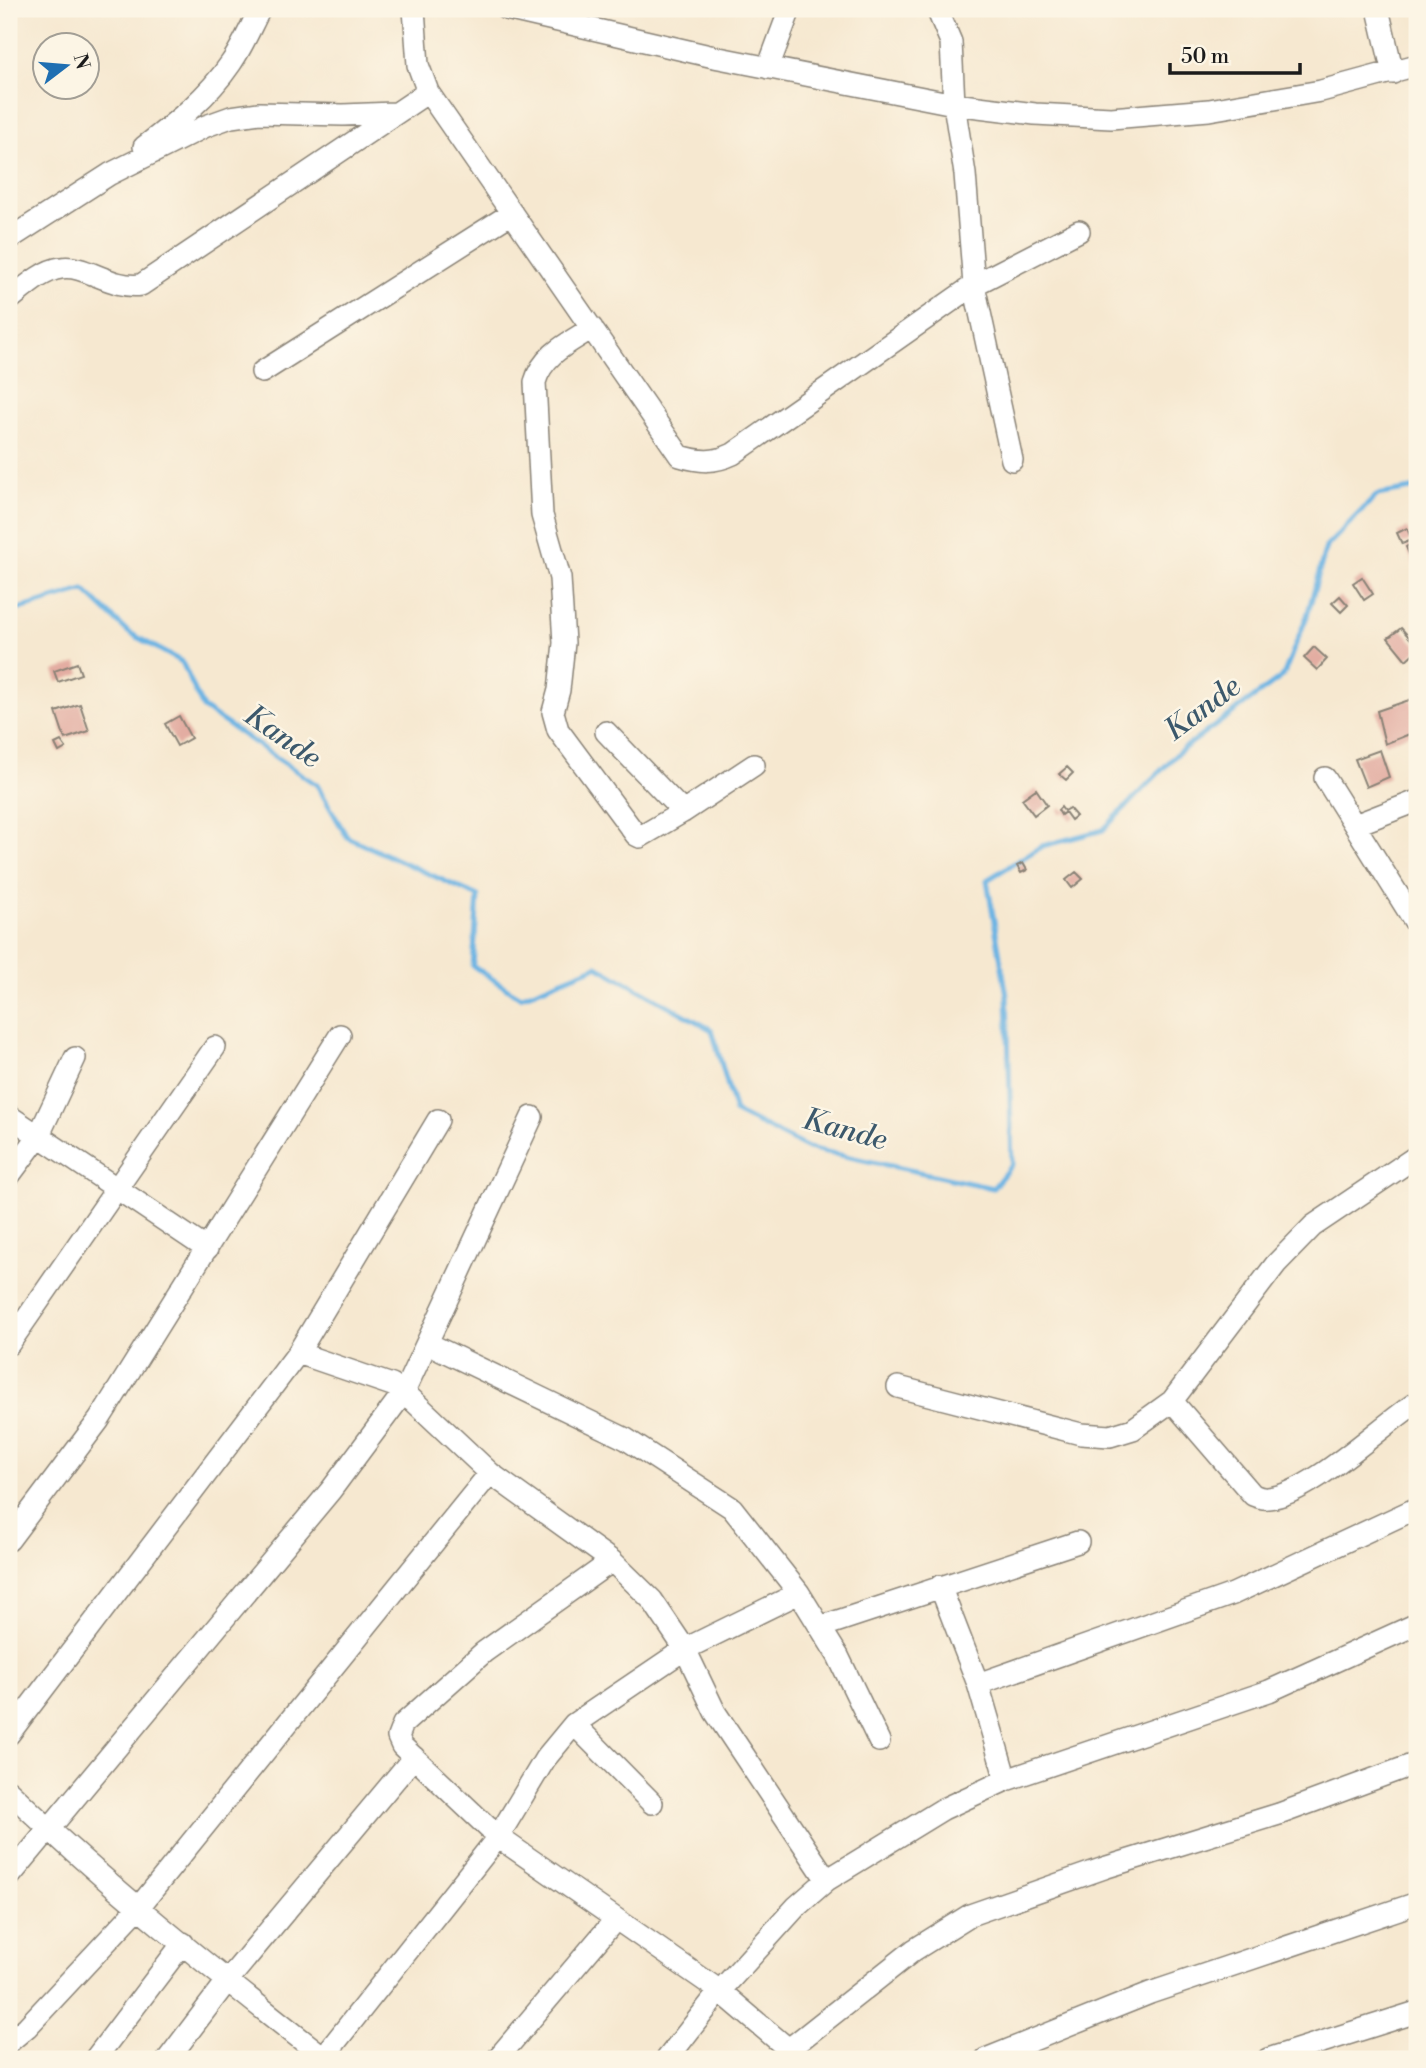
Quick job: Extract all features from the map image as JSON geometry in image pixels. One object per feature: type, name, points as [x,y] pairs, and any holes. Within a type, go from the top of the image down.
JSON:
[{"type":"street","points":[[9,239],[110,174],[210,90],[232,62],[260,9]]},
{"type":"street","points":[[414,9],[418,65],[428,92],[680,456],[700,463],[733,454],[974,285],[1079,231]]},
{"type":"street","points":[[506,9],[768,68],[954,104],[1035,114],[1111,118],[1209,110],[1321,91],[1417,65]]},
{"type":"street","points":[[768,68],[790,9]]},
{"type":"street","points":[[937,9],[951,42],[954,104],[965,174],[974,285],[1012,460]]},
{"type":"street","points":[[1378,9],[1393,72]]},
{"type":"street","points":[[9,300],[43,275],[60,268],[76,269],[128,287],[141,285],[428,92]]},
{"type":"street","points":[[110,174],[206,126],[231,117],[259,113],[395,113]]},
{"type":"street","points":[[262,372],[512,213]]},
{"type":"street","points":[[592,328],[553,353],[538,370],[535,382],[542,515],[560,579],[564,643],[559,690],[553,712],[558,730],[636,835],[643,836],[754,765]]},
{"type":"street","points":[[606,732],[683,812]]},
{"type":"street","points":[[1325,778],[1416,919]]},
{"type":"street","points":[[1355,825],[1417,801]]},
{"type":"street","points":[[9,1540],[99,1420],[340,1035]]},
{"type":"street","points":[[9,1343],[215,1047]]},
{"type":"street","points":[[9,1176],[38,1137],[75,1058]]},
{"type":"street","points":[[9,1116],[207,1249]]},
{"type":"street","points":[[9,1877],[331,1490],[404,1392],[532,1117]]},
{"type":"street","points":[[9,1734],[298,1353],[438,1120]]},
{"type":"street","points":[[898,1387],[1082,1434],[1110,1436],[1133,1429],[1172,1401],[1276,1264],[1314,1226],[1417,1156]]},
{"type":"street","points":[[427,1343],[626,1439],[732,1508],[799,1593],[838,1656],[879,1741]]},
{"type":"street","points":[[298,1353],[404,1392],[490,1473],[611,1561],[652,1600],[685,1649],[716,1712],[827,1880]]},
{"type":"street","points":[[1172,1401],[1253,1495],[1265,1499],[1295,1490],[1314,1480],[1417,1402]]},
{"type":"street","points":[[9,2042],[27,2027],[139,1906],[490,1473]]},
{"type":"street","points":[[978,1684],[1233,1594],[1417,1508]]},
{"type":"street","points":[[820,1627],[1078,1542]]},
{"type":"street","points":[[611,1561],[484,1652],[403,1724],[398,1737],[402,1746],[498,1837],[720,1992],[794,2054],[914,1950],[970,1915],[1107,1867],[1279,1814],[1417,1763]]},
{"type":"street","points":[[940,1586],[978,1684],[1006,1780]]},
{"type":"street","points":[[9,1791],[49,1830],[324,2059],[498,1837],[545,1759],[574,1724],[685,1649],[799,1593]]},
{"type":"street","points":[[667,2059],[720,1992],[796,1907],[827,1880],[943,1809],[1006,1780],[1269,1691],[1417,1624]]},
{"type":"street","points":[[574,1724],[652,1803]]},
{"type":"street","points":[[168,2059],[228,1980],[414,1757]]},
{"type":"street","points":[[986,2059],[1150,1993],[1417,1903]]},
{"type":"street","points":[[497,2059],[615,1920]]},
{"type":"street","points":[[95,2059],[183,1943]]},
{"type":"street","points":[[1268,2059],[1417,2012]]},
{"type":"building","points":[[1407,528],[1412,540],[1402,544],[1397,533]]},
{"type":"building","points":[[1417,541],[1417,563],[1414,565],[1406,547]]},
{"type":"building","points":[[1362,577],[1373,594],[1364,600],[1353,583]]},
{"type":"building","points":[[1340,596],[1348,605],[1341,612],[1332,603]]},
{"type":"building","points":[[1401,628],[1417,646],[1417,650],[1406,660],[1388,638]]},
{"type":"building","points":[[1314,647],[1327,659],[1317,670],[1304,658]]},
{"type":"building","points":[[77,663],[81,674],[58,682],[54,671]]},
{"type":"building","points":[[1412,699],[1417,731],[1385,744],[1377,711]]},
{"type":"building","points":[[80,704],[89,731],[65,739],[56,712]]},
{"type":"building","points":[[179,716],[191,738],[177,746],[165,724]]},
{"type":"building","points":[[61,741],[66,748],[59,752],[55,744]]},
{"type":"building","points":[[1380,750],[1389,777],[1366,787],[1355,759]]},
{"type":"building","points":[[1067,767],[1073,773],[1066,780],[1059,774]]},
{"type":"building","points":[[1036,789],[1047,805],[1034,815],[1022,799]]},
{"type":"building","points":[[1061,807],[1064,811],[1069,808],[1076,816],[1071,820],[1065,812],[1061,815],[1058,810]]},
{"type":"building","points":[[1023,863],[1027,870],[1021,873],[1017,866]]},
{"type":"building","points":[[1076,872],[1083,879],[1072,888],[1066,880]]},
{"type":"waterway","name":"Kande","points":[[9,612],[84,590],[128,632],[182,662],[203,708],[317,785],[347,837],[478,896],[473,966],[520,997],[597,966],[712,1030],[735,1112],[808,1148],[993,1188],[1012,1164],[1007,996],[987,880],[1042,846],[1103,830],[1179,752],[1283,676],[1307,616],[1326,547],[1377,495],[1417,488]]}]
